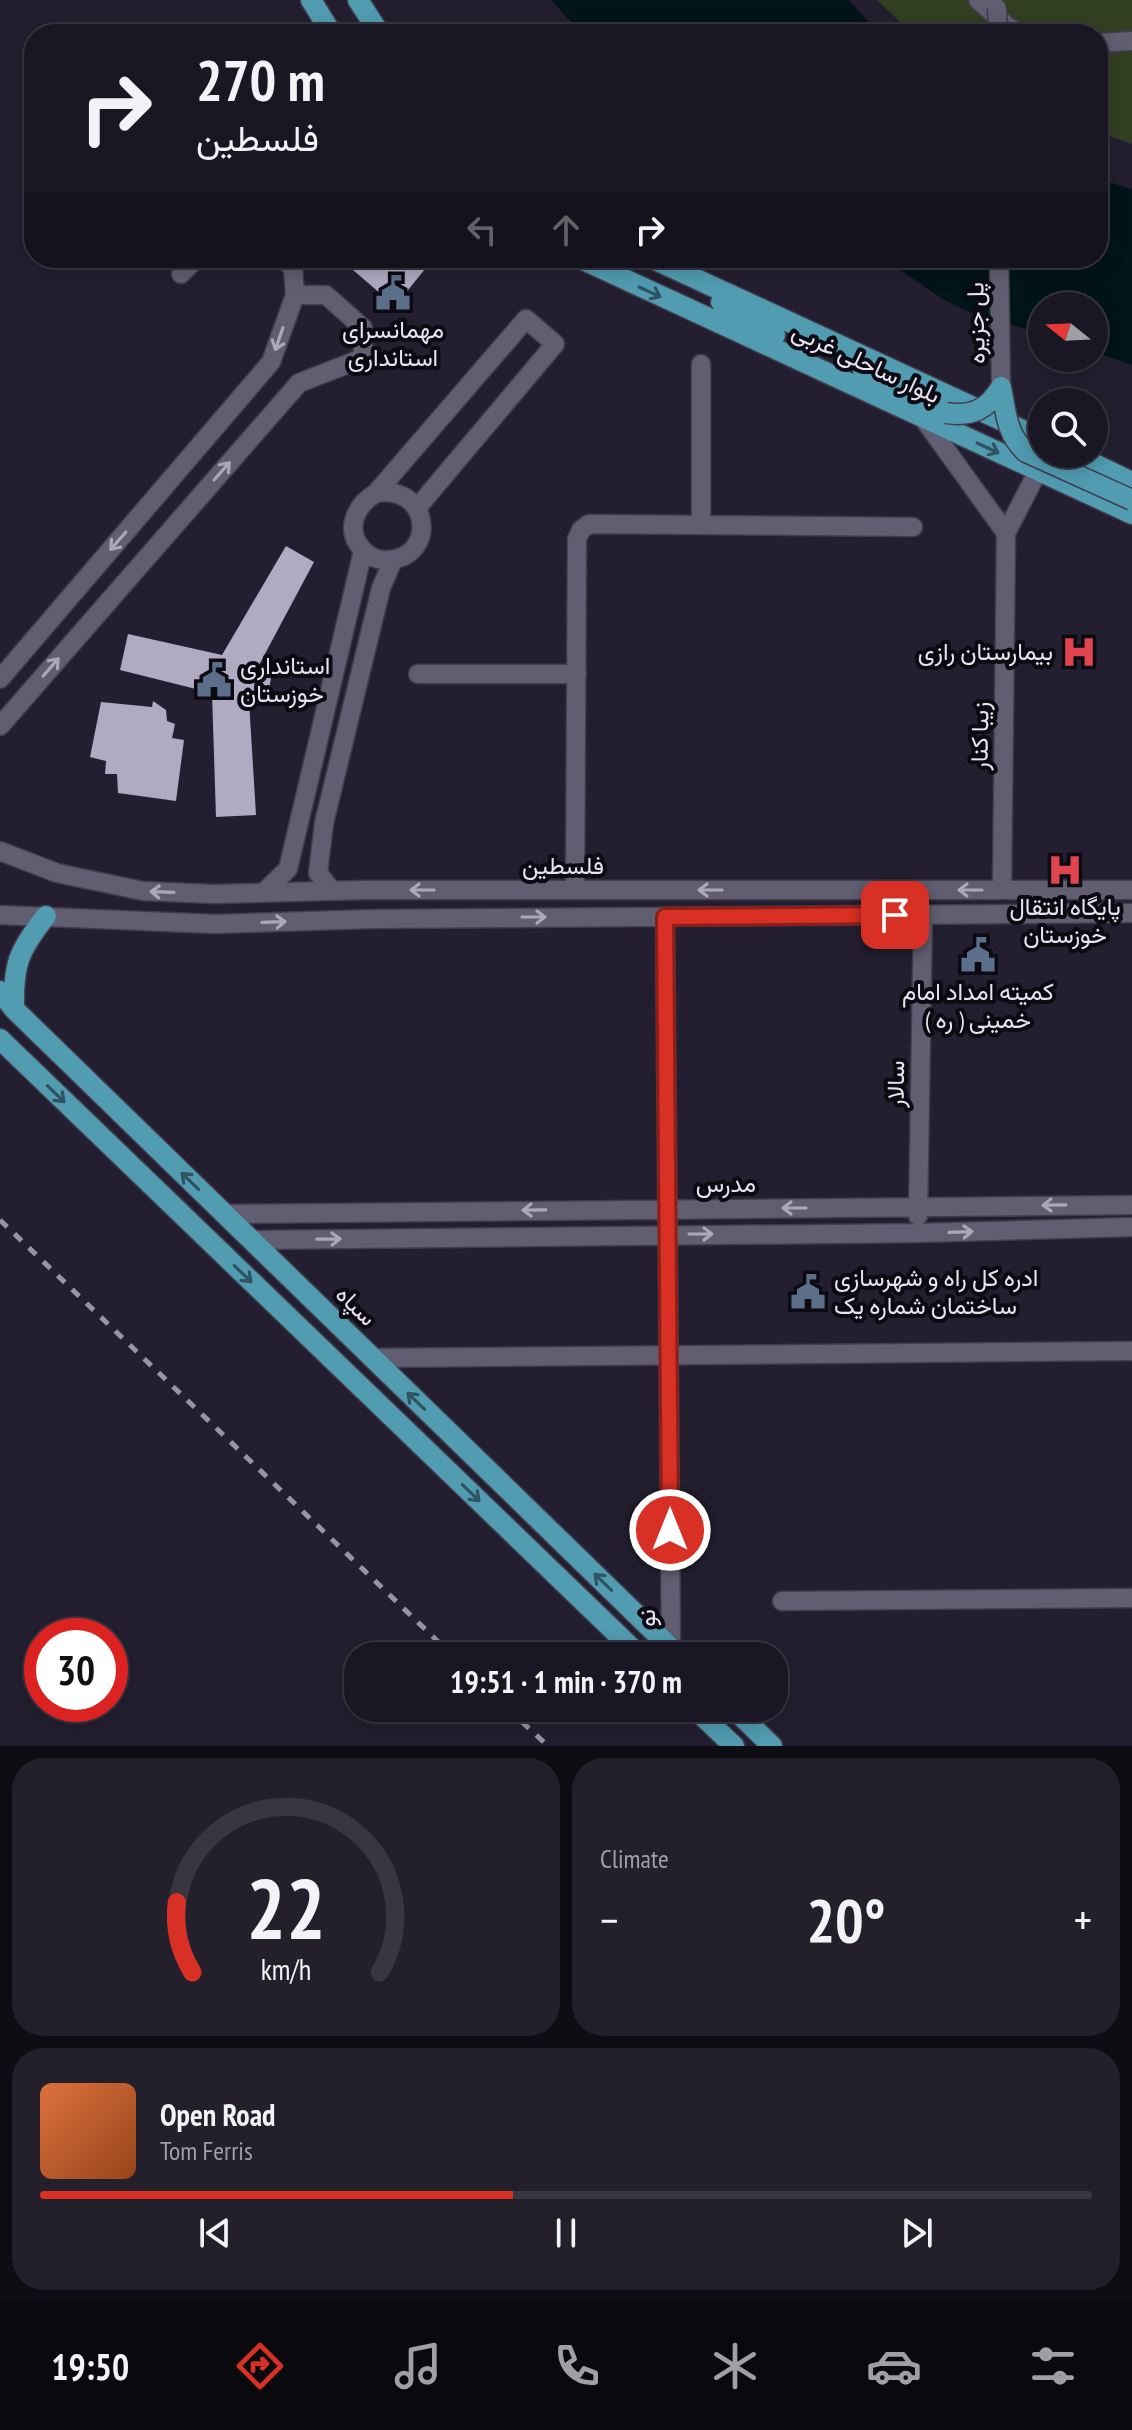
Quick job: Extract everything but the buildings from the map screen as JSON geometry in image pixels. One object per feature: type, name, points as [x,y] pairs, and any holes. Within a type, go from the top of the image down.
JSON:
[{"type":"main road","points":[[311,0],[326,24]]},
{"type":"main road","points":[[358,0],[374,24]]},
{"type":"main road","name":"بلوار ساحلی غربی","points":[[600,268],[1132,514]]},
{"type":"main road","points":[[672,268],[756,327],[946,413],[963,415],[979,411],[993,401],[1001,387]]},
{"type":"main road","name":"بلوار ساحلی غربی","points":[[672,268],[1028,433]]},
{"type":"main road","points":[[1001,387],[1008,429],[1015,442],[1026,452],[1132,500]]},
{"type":"main road","points":[[1103,468],[1132,482]]},
{"type":"main road","points":[[14,1009],[13,975],[24,943],[46,916]]},
{"type":"main road","name":"سپاه","points":[[0,991],[14,1009],[665,1642]]},
{"type":"main road","points":[[0,1039],[625,1642]]},
{"type":"main road","points":[[709,1722],[734,1746]]},
{"type":"main road","points":[[747,1722],[772,1746]]},
{"type":"street","points":[[978,0],[1005,24]]},
{"type":"street","points":[[996,4],[997,24]]},
{"type":"street","points":[[1108,42],[1132,41]]},
{"type":"street","points":[[181,274],[187,268]]},
{"type":"street","points":[[0,679],[271,362],[295,295],[293,268]]},
{"type":"street","name":"پل جزیره","points":[[999,268],[1001,387]]},
{"type":"street","points":[[0,726],[299,383],[363,358],[363,328],[326,295],[295,295]]},
{"type":"street","points":[[376,493],[399,493],[417,508],[421,518],[419,540],[404,556],[393,560],[373,557],[363,551],[353,531],[353,519],[358,508],[376,493],[526,319],[555,344],[417,508]]},
{"type":"street","points":[[701,364],[701,525]]},
{"type":"street","points":[[923,418],[1006,533],[1038,471]]},
{"type":"street","points":[[575,890],[577,539],[581,530],[589,524],[913,527]]},
{"type":"street","name":"زیبا کنار","points":[[1002,890],[1006,533]]},
{"type":"street","points":[[264,892],[288,869],[363,551]]},
{"type":"street","points":[[332,891],[318,873],[323,828],[381,588],[393,560]]},
{"type":"street","points":[[418,674],[577,674]]},
{"type":"street","points":[[298,826],[323,828]]},
{"type":"street","name":"فلسطین","points":[[0,851],[57,873],[143,891],[1132,890]]},
{"type":"street","points":[[451,890],[451,918]]},
{"type":"street","points":[[0,915],[215,924],[451,918],[1132,913]]},
{"type":"street","name":"سالار","points":[[918,1233],[923,915]]},
{"type":"street","name":"نو","points":[[665,917],[675,1642]]},
{"type":"street","name":"مدرس","points":[[224,1214],[1132,1205]]},
{"type":"street","name":"مدرس","points":[[251,1240],[918,1233],[1132,1227]]},
{"type":"street","points":[[371,1358],[1132,1351]]},
{"type":"street","points":[[782,1601],[1132,1598]]},
{"type":"green space","points":[[877,0],[1132,0],[1132,144],[1108,136],[1108,24],[902,24]]},
{"type":"shaded area","points":[[551,0],[849,0],[870,24],[573,24]]},
{"type":"shaded area","points":[[1108,182],[1132,189],[1132,365],[1108,357],[1108,292],[1028,292],[1028,330],[969,312],[944,300],[898,268],[1108,268]]},
{"type":"railway","points":[[0,1220],[438,1642]]},
{"type":"railway","points":[[522,1722],[548,1746]]},
{"type":"place","name":"مهمانسرای استانداری","points":[[393,293]]},
{"type":"place","name":"بیمارستان رازی","points":[[1079,652]]},
{"type":"place","name":"استانداری خوزستان","points":[[214,680]]},
{"type":"place","name":"پایگاه انتقال خوزستان","points":[[1065,870]]},
{"type":"place","name":"کمیته امداد امام خمینی ( ره )","points":[[978,955]]},
{"type":"place","name":"ادره کل راه و شهرسازی ساختمان شماره یک","points":[[808,1292]]},
{"type":"route","points":[[670,1530],[665,917],[895,915]]}]
